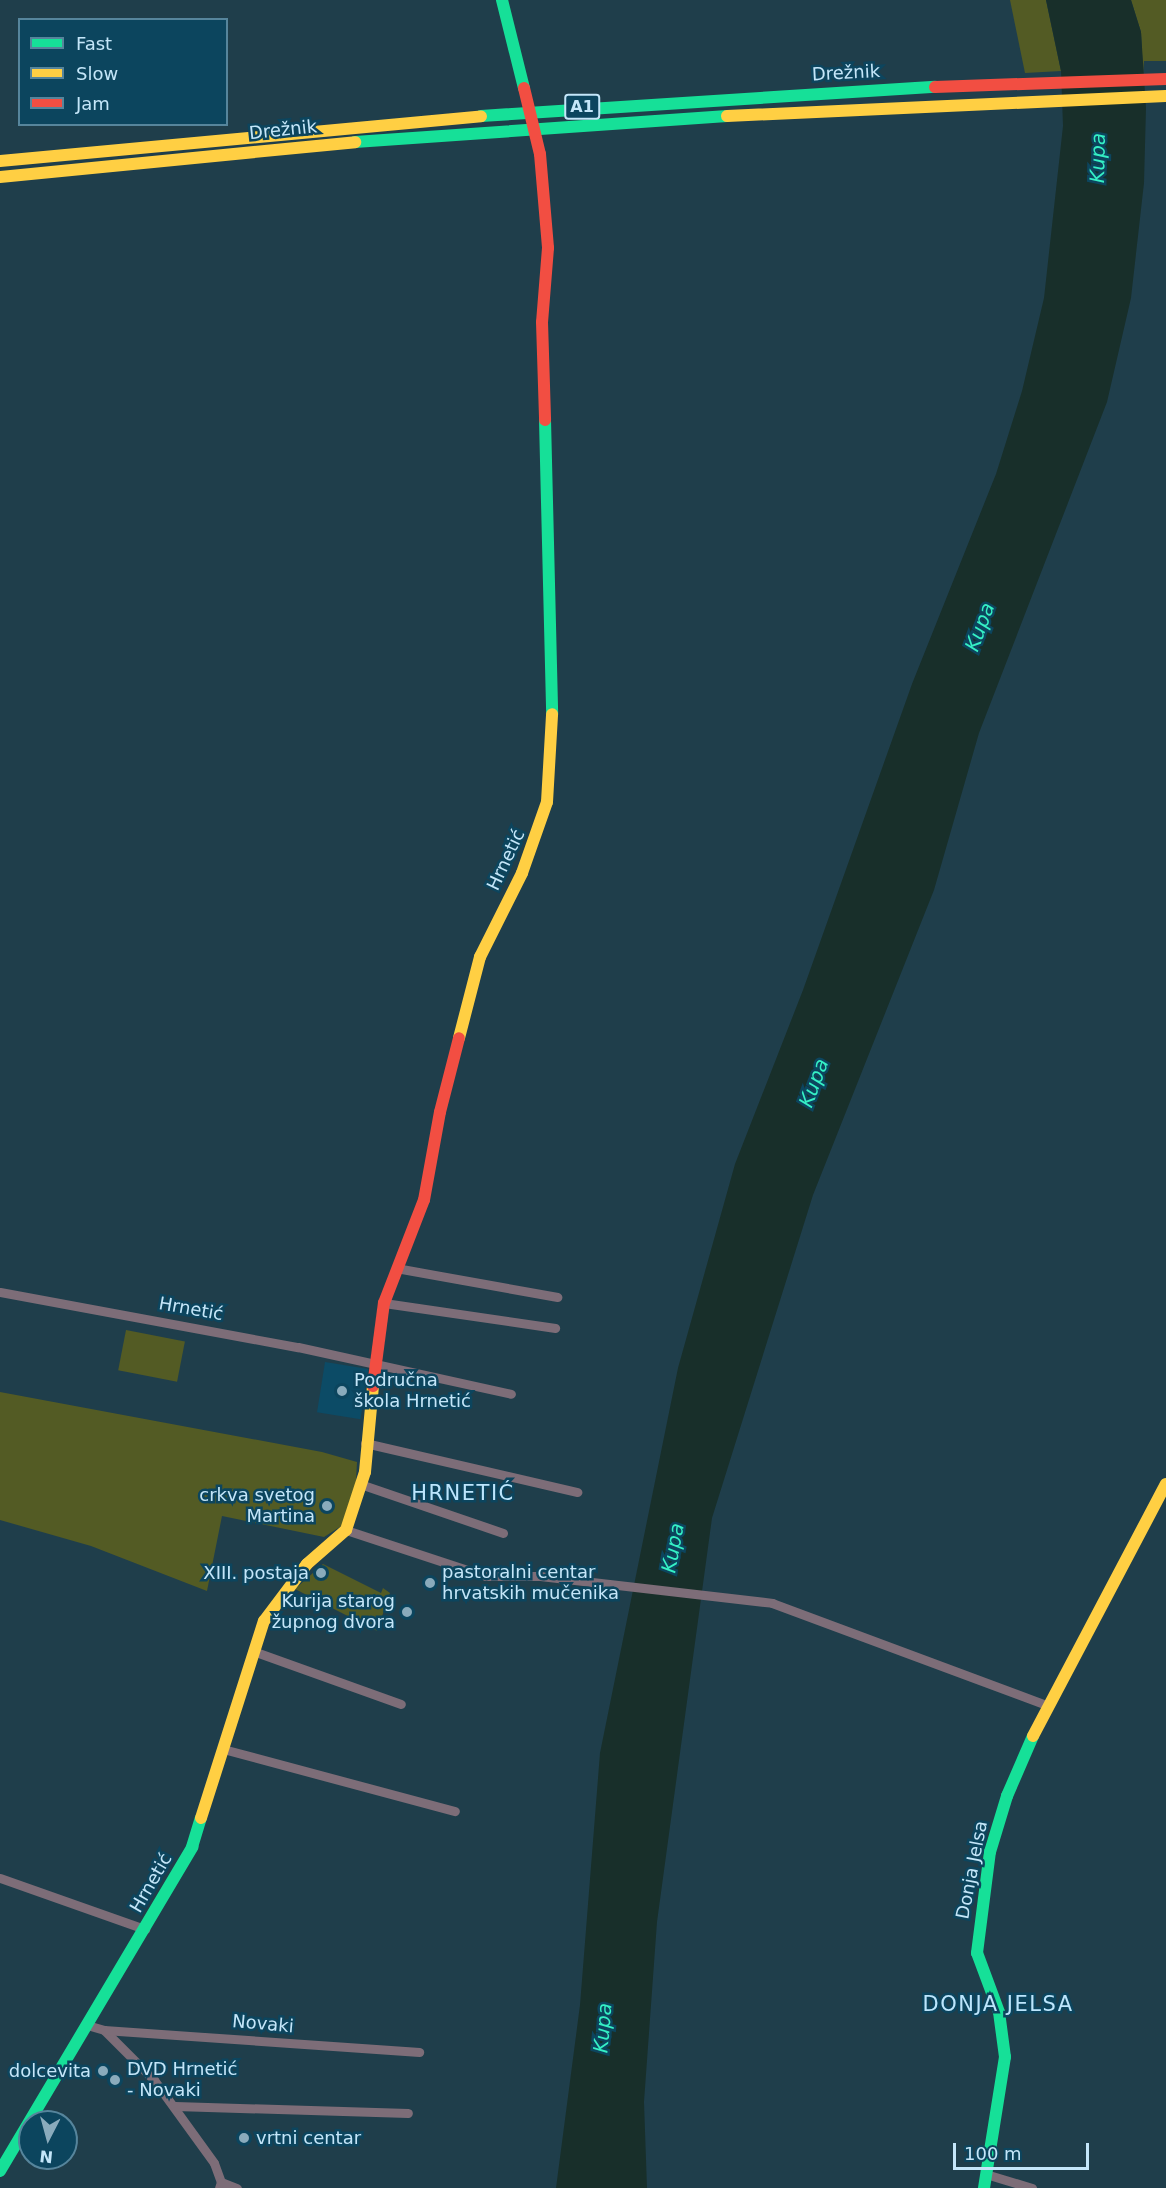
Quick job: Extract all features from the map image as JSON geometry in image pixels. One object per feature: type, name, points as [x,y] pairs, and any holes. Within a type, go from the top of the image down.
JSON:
[{"type":"main road","name":"Hrnetić","points":[[87,2025],[192,1847],[264,1621],[284,1590],[306,1564],[346,1530],[363,1485],[365,1443],[384,1303],[424,1200],[440,1112],[480,957],[530,856],[551,782],[542,322],[548,248],[540,154],[502,0]]},
{"type":"main road","name":"Drežnik","points":[[0,161],[540,110],[900,88],[1166,79]]},
{"type":"main road","name":"Drežnik","points":[[0,177],[315,145],[634,120],[1166,96]]},
{"type":"main road","name":"Donja Jelsa","points":[[984,2188],[989,2175],[1005,2056],[999,2012],[977,1953],[980,1904],[1007,1796],[1047,1705],[1078,1656],[1166,1484]]},
{"type":"main road","points":[[0,2171],[87,2025]]},
{"type":"street","points":[[396,1268],[557,1297]]},
{"type":"street","name":"Hrnetić","points":[[0,1292],[375,1365]]},
{"type":"street","points":[[384,1303],[555,1328]]},
{"type":"street","points":[[375,1365],[511,1394]]},
{"type":"street","points":[[365,1443],[577,1492]]},
{"type":"street","points":[[363,1485],[503,1533]]},
{"type":"street","points":[[346,1530],[486,1576],[575,1579],[752,1599],[1047,1705]]},
{"type":"street","points":[[253,1651],[401,1704]]},
{"type":"street","points":[[223,1749],[455,1811]]},
{"type":"street","points":[[0,1878],[145,1929]]},
{"type":"street","name":"Novaki","points":[[87,2025],[104,2030],[419,2052]]},
{"type":"street","points":[[104,2030],[175,2106],[214,2163],[220,2185],[237,2188]]},
{"type":"street","points":[[175,2106],[408,2113]]},
{"type":"street","points":[[989,2175],[1032,2188]]},
{"type":"shaded area","name":"Područna škola Hrnetić","points":[[325,1362],[368,1369],[360,1419],[317,1412]]},
{"type":"green space","points":[[1010,0],[1046,0],[1061,71],[1025,73]]},
{"type":"green space","points":[[1131,0],[1166,0],[1166,61],[1144,61],[1143,74],[1141,32]]},
{"type":"green space","points":[[126,1330],[185,1341],[177,1382],[118,1370]]},
{"type":"green space","points":[[0,1392],[322,1452],[357,1462],[355,1499],[343,1525],[324,1537],[222,1516],[207,1591],[91,1546],[0,1520]]},
{"type":"green space","points":[[323,1564],[381,1593],[383,1588],[390,1593],[377,1631],[295,1589]]},
{"type":"water","name":"Kupa","points":[[1046,0],[1131,0],[1141,32],[1146,108],[1144,183],[1131,298],[1107,402],[979,733],[934,890],[813,1195],[712,1518],[657,1922],[644,2102],[647,2188],[556,2188],[580,2005],[600,1753],[678,1368],[735,1164],[803,990],[912,684],[996,474],[1022,391],[1044,298],[1063,126],[1061,71]]},
{"type":"traffic: fast","points":[[502,0],[524,88]]},
{"type":"traffic: fast","points":[[481,116],[935,87]]},
{"type":"traffic: fast","points":[[355,142],[727,116]]},
{"type":"traffic: fast","points":[[545,420],[552,714]]},
{"type":"traffic: fast","points":[[984,2188],[1005,2057],[999,2012],[977,1953],[990,1852],[1007,1796],[1033,1736]]},
{"type":"traffic: fast","points":[[0,2171],[192,1847],[201,1818]]},
{"type":"traffic: slow","points":[[727,116],[1166,96]]},
{"type":"traffic: slow","points":[[0,161],[481,116]]},
{"type":"traffic: slow","points":[[0,177],[355,142]]},
{"type":"traffic: slow","points":[[459,1038],[480,957],[522,873],[547,802],[552,714]]},
{"type":"traffic: slow","points":[[201,1818],[264,1621],[307,1564],[346,1530],[365,1472],[373,1386]]},
{"type":"traffic: slow","points":[[1033,1736],[1166,1484]]},
{"type":"traffic: jam","points":[[935,87],[1166,79]]},
{"type":"traffic: jam","points":[[524,88],[540,154],[548,248],[542,322],[545,420]]},
{"type":"traffic: jam","points":[[373,1386],[384,1303],[424,1200],[440,1112],[459,1038]]},
{"type":"place","name":"Područna škola Hrnetić","points":[[342,1391]]},
{"type":"place","name":"crkva svetog Martina","points":[[327,1506]]},
{"type":"place","name":"XIII. postaja","points":[[321,1573]]},
{"type":"place","name":"pastoralni centar hrvatskih mučenika","points":[[430,1583]]},
{"type":"place","name":"Kurija starog župnog dvora","points":[[407,1612]]},
{"type":"place","name":"dolcevita","points":[[103,2071]]},
{"type":"place","name":"DVD Hrnetić - Novaki","points":[[115,2080]]},
{"type":"place","name":"vrtni centar","points":[[244,2138]]},
{"type":"district","name":"HRNETIĆ","points":[[463,1493]]},
{"type":"district","name":"DONJA JELSA","points":[[998,2004]]}]
